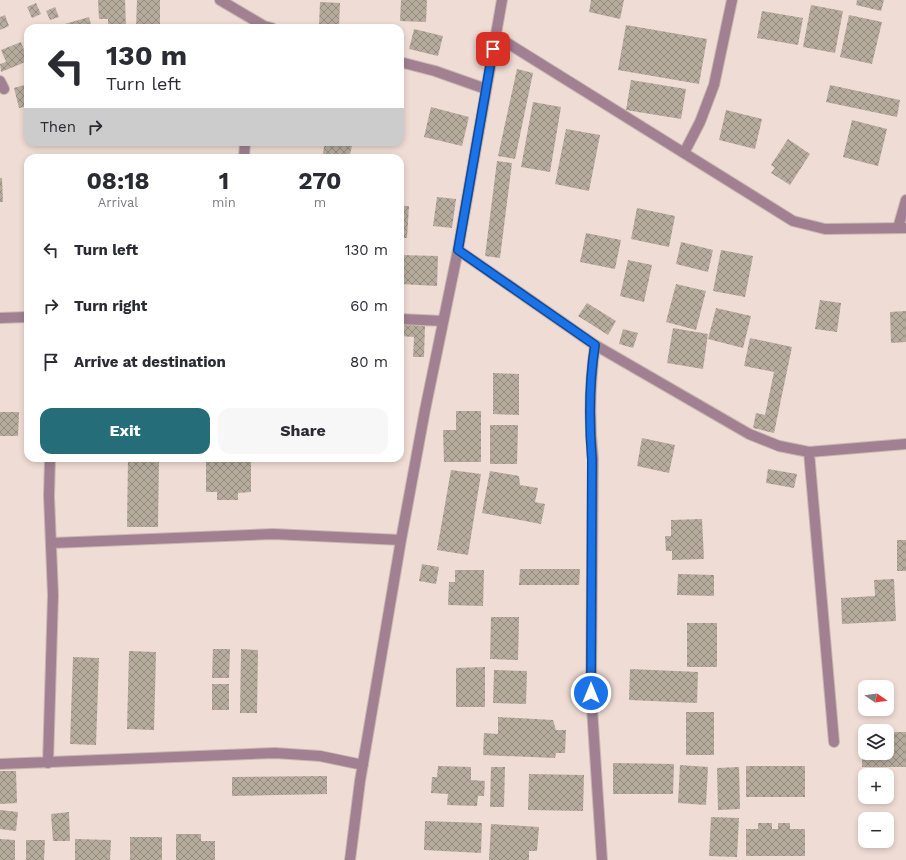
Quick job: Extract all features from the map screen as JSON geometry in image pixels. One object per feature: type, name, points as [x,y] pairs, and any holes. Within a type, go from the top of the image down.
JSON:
[{"type":"street","points":[[220,0],[261,24]]},
{"type":"street","points":[[350,860],[363,765],[401,540],[458,250],[502,0]]},
{"type":"street","points":[[684,153],[700,122],[714,85],[732,0]]},
{"type":"street","points":[[496,36],[794,221],[825,229],[902,228],[906,200]]},
{"type":"street","points":[[404,63],[435,71],[486,89]]},
{"type":"street","points":[[458,250],[595,345],[749,434],[779,446],[809,452],[906,444]]},
{"type":"street","points":[[0,318],[24,317]]},
{"type":"street","points":[[404,318],[443,321]]},
{"type":"street","points":[[595,345],[592,362],[590,437],[592,460],[591,693],[602,860]]},
{"type":"street","points":[[809,452],[834,742]]},
{"type":"street","points":[[48,763],[53,596],[49,496],[50,462]]},
{"type":"street","points":[[52,543],[273,534],[401,540]]},
{"type":"street","points":[[0,764],[276,753],[320,756],[363,765]]},
{"type":"building","points":[[98,0],[125,0],[126,24],[108,24],[108,19],[99,19]]},
{"type":"building","points":[[137,0],[160,0],[160,24],[136,24]]},
{"type":"building","points":[[401,0],[427,0],[426,22],[400,21]]},
{"type":"building","points":[[591,0],[624,0],[620,19],[589,12]]},
{"type":"building","points":[[857,0],[884,0],[881,11],[856,5]]},
{"type":"building","points":[[320,2],[340,3],[339,24],[319,24]]},
{"type":"building","points":[[36,3],[41,14],[32,18],[27,7]]},
{"type":"building","points":[[811,5],[843,11],[835,53],[803,47]]},
{"type":"building","points":[[55,7],[59,17],[50,20],[46,11]]},
{"type":"building","points":[[762,11],[803,18],[798,45],[757,38]]},
{"type":"building","points":[[5,15],[9,26],[0,30],[0,17]]},
{"type":"building","points":[[849,15],[882,22],[872,64],[840,57]]},
{"type":"building","points":[[89,17],[91,24],[65,24]]},
{"type":"building","points":[[626,25],[707,39],[699,84],[618,70]]},
{"type":"building","points":[[414,29],[443,36],[438,56],[409,49]]},
{"type":"building","points":[[21,42],[24,50],[24,63],[1,72],[0,64],[6,62],[1,50]]},
{"type":"building","points":[[517,69],[533,73],[515,159],[498,156]]},
{"type":"building","points":[[631,80],[686,89],[681,119],[626,110]]},
{"type":"building","points":[[24,85],[24,107],[19,108],[14,88]]},
{"type":"building","points":[[830,85],[900,100],[897,117],[826,102]]},
{"type":"building","points":[[533,102],[561,107],[550,172],[521,167]]},
{"type":"building","points":[[431,107],[469,117],[462,146],[424,137]]},
{"type":"building","points":[[726,110],[762,119],[755,149],[719,140]]},
{"type":"building","points":[[852,120],[887,129],[878,166],[843,157]]},
{"type":"building","points":[[566,129],[600,135],[589,191],[555,184]]},
{"type":"building","points":[[788,139],[810,154],[790,185],[771,173],[775,168],[771,165]]},
{"type":"building","points":[[324,146],[352,146],[350,154],[323,154]]},
{"type":"building","points":[[497,161],[512,163],[500,258],[485,256]]},
{"type":"building","points":[[0,178],[2,178],[3,202],[0,202]]},
{"type":"building","points":[[437,197],[456,199],[452,228],[433,226]]},
{"type":"building","points":[[404,206],[409,206],[407,238],[404,238]]},
{"type":"building","points":[[637,208],[675,216],[669,247],[631,239]]},
{"type":"building","points":[[586,233],[621,240],[615,269],[580,262]]},
{"type":"building","points":[[681,242],[713,250],[708,272],[676,264]]},
{"type":"building","points":[[721,250],[753,256],[745,297],[713,291]]},
{"type":"building","points":[[404,255],[438,256],[437,286],[404,284]]},
{"type":"building","points":[[628,260],[652,265],[644,302],[620,296]]},
{"type":"building","points":[[676,284],[706,291],[696,330],[666,322]]},
{"type":"building","points":[[820,300],[841,303],[837,332],[815,329]]},
{"type":"building","points":[[587,303],[616,321],[608,335],[578,316]]},
{"type":"building","points":[[716,308],[751,316],[743,348],[708,339]]},
{"type":"building","points":[[906,311],[906,342],[891,343],[890,312]]},
{"type":"building","points":[[404,324],[425,325],[424,357],[413,357],[414,337],[404,336]]},
{"type":"building","points":[[673,328],[708,334],[703,369],[667,363]]},
{"type":"building","points":[[623,329],[638,333],[633,348],[619,344]]},
{"type":"building","points":[[750,338],[792,347],[774,433],[753,428],[756,413],[765,415],[774,372],[744,366]]},
{"type":"building","points":[[493,373],[519,374],[519,415],[493,414]]},
{"type":"building","points":[[456,411],[481,411],[481,462],[444,462],[443,430],[456,430]]},
{"type":"building","points":[[0,412],[19,412],[18,436],[0,436]]},
{"type":"building","points":[[490,425],[518,425],[517,464],[490,464]]},
{"type":"building","points":[[642,438],[675,445],[669,473],[637,466]]},
{"type":"building","points":[[128,462],[159,462],[158,527],[127,527]]},
{"type":"building","points":[[206,462],[251,462],[251,492],[238,493],[238,500],[217,500],[217,492],[206,492]]},
{"type":"building","points":[[768,469],[797,474],[794,488],[766,483]]},
{"type":"building","points":[[451,470],[481,474],[468,555],[437,550]]},
{"type":"building","points":[[490,471],[519,476],[520,485],[538,488],[535,502],[545,504],[541,524],[482,513]]},
{"type":"building","points":[[702,519],[704,559],[672,560],[672,551],[666,551],[665,536],[671,536],[671,520]]},
{"type":"building","points":[[897,540],[906,540],[906,571],[897,571]]},
{"type":"building","points":[[422,564],[439,567],[436,584],[419,581]]},
{"type":"building","points":[[520,569],[580,569],[579,585],[519,585]]},
{"type":"building","points":[[455,570],[484,570],[483,606],[448,605],[449,582],[455,582]]},
{"type":"building","points":[[678,574],[714,575],[714,596],[677,595]]},
{"type":"building","points":[[894,579],[896,621],[842,624],[841,598],[875,596],[874,580]]},
{"type":"building","points":[[491,617],[519,617],[518,660],[490,659]]},
{"type":"building","points":[[687,623],[717,623],[717,667],[687,667]]},
{"type":"building","points":[[213,649],[230,649],[229,678],[212,678]]},
{"type":"building","points":[[241,649],[258,650],[257,713],[240,713]]},
{"type":"building","points":[[129,651],[156,652],[154,730],[127,729]]},
{"type":"building","points":[[73,657],[99,658],[96,745],[70,744]]},
{"type":"building","points":[[485,667],[485,707],[456,707],[456,668]]},
{"type":"building","points":[[630,669],[698,672],[697,703],[629,700]]},
{"type":"building","points":[[494,670],[527,671],[526,704],[493,703]]},
{"type":"building","points":[[212,684],[229,684],[229,710],[212,710]]},
{"type":"building","points":[[686,712],[714,712],[714,755],[686,755]]},
{"type":"building","points":[[498,717],[553,720],[556,730],[566,730],[565,753],[556,753],[555,758],[483,755],[484,733],[498,734]]},
{"type":"building","points":[[894,732],[906,732],[906,767],[862,767],[862,760],[894,760]]},
{"type":"building","points":[[613,763],[674,764],[673,794],[613,794]]},
{"type":"building","points":[[680,765],[708,767],[706,805],[678,803]]},
{"type":"building","points":[[438,766],[471,767],[471,780],[485,781],[484,796],[478,796],[477,806],[447,805],[448,794],[431,793],[432,777],[437,777]]},
{"type":"building","points":[[746,766],[805,766],[805,797],[746,797]]},
{"type":"building","points":[[491,767],[505,767],[504,807],[490,807]]},
{"type":"building","points":[[739,767],[740,809],[718,810],[717,768]]},
{"type":"building","points":[[0,771],[16,771],[17,803],[0,804]]},
{"type":"building","points":[[529,774],[584,775],[583,811],[528,810]]},
{"type":"building","points":[[327,776],[327,794],[232,796],[232,777]]},
{"type":"building","points":[[0,810],[18,812],[16,831],[0,829]]},
{"type":"building","points":[[69,812],[70,841],[53,841],[51,814]]},
{"type":"building","points":[[711,817],[739,818],[737,857],[709,856]]},
{"type":"building","points":[[425,821],[482,823],[481,853],[424,850]]},
{"type":"building","points":[[758,823],[772,823],[772,829],[778,829],[778,823],[790,823],[790,829],[805,829],[805,856],[746,856],[746,829],[758,829]]},
{"type":"building","points":[[491,824],[539,827],[537,851],[529,851],[529,860],[489,860]]},
{"type":"building","points":[[176,834],[201,834],[201,841],[215,841],[215,860],[176,860]]},
{"type":"building","points":[[130,837],[162,837],[162,860],[130,860]]},
{"type":"building","points":[[0,839],[15,840],[15,860],[0,860]]},
{"type":"building","points":[[75,839],[111,840],[110,860],[75,860]]},
{"type":"building","points":[[26,840],[45,840],[44,860],[26,860]]},
{"type":"route","points":[[493,49],[458,250],[595,345],[592,362],[590,437],[592,460],[591,693]]}]
